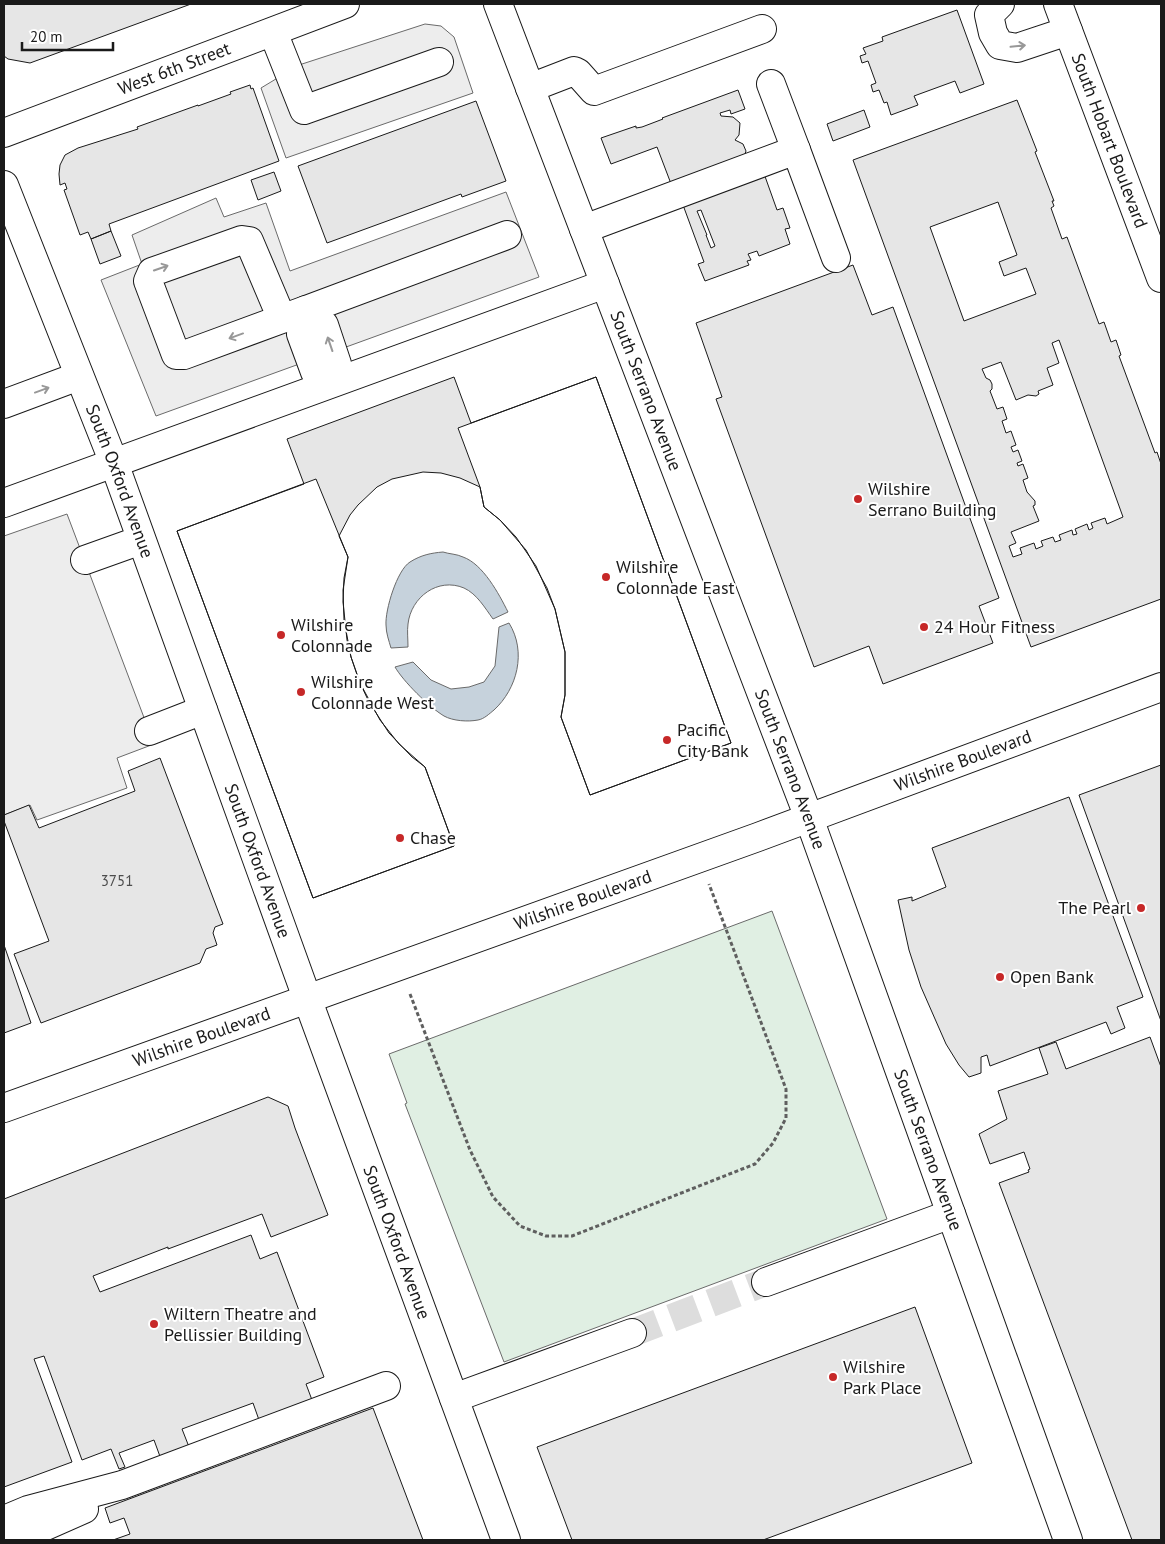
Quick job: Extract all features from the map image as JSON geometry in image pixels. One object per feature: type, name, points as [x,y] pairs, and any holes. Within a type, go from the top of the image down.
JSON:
[{"type":"street","name":"West 6th Street","points":[[4,133],[345,4]]},
{"type":"street","name":"South Serrano Avenue","points":[[498,4],[809,818],[1068,1540]]},
{"type":"street","points":[[1000,4],[989,15],[993,33],[1000,45],[1017,48],[1068,31]]},
{"type":"street","name":"South Hobart Boulevard","points":[[1058,4],[1161,278]]},
{"type":"street","points":[[530,88],[574,71],[594,91],[762,29]]},
{"type":"street","points":[[273,32],[304,110],[439,62]]},
{"type":"street","points":[[771,84],[836,258]]},
{"type":"street","points":[[584,229],[796,150]]},
{"type":"street","name":"South Oxford Avenue","points":[[4,185],[114,464],[506,1540]]},
{"type":"street","points":[[329,380],[315,372],[301,334],[299,316],[249,241],[242,240],[152,272],[148,280],[176,355],[184,355],[299,316],[507,235]]},
{"type":"street","points":[[4,503],[114,464],[329,380],[605,284]]},
{"type":"street","points":[[4,404],[79,376]]},
{"type":"street","points":[[85,560],[141,540]]},
{"type":"street","name":"Wilshire Boulevard","points":[[4,1108],[809,818],[1161,687]]},
{"type":"street","points":[[149,731],[203,710]]},
{"type":"street","points":[[766,1282],[951,1214]]},
{"type":"street","points":[[454,1398],[632,1333]]},
{"type":"street","points":[[4,1520],[28,1510],[108,1489],[386,1386]]},
{"type":"street","points":[[9,1540],[41,1528],[93,1504],[108,1489]]},
{"type":"path","points":[[399,965],[470,1150],[493,1197],[520,1226],[546,1236],[572,1236],[755,1164],[773,1144],[786,1118],[786,1089],[698,858]]},
{"type":"green space","points":[[772,911],[887,1219],[504,1362],[405,1104],[407,1103],[389,1054]]},
{"type":"shaded area","points":[[425,24],[441,26],[454,37],[473,93],[286,158],[261,88],[299,65]]},
{"type":"shaded area","points":[[506,192],[539,277],[156,416],[101,280],[142,264],[132,235],[216,198],[224,217],[266,203],[290,271]]},
{"type":"shaded area","points":[[67,514],[154,744],[117,758],[127,788],[37,820],[30,805],[4,815],[4,536]]},
{"type":"shaded area","points":[[443,552],[461,556],[477,566],[490,580],[508,612],[493,619],[477,598],[464,588],[454,585],[436,587],[427,592],[414,605],[408,627],[408,647],[391,648],[386,618],[396,581],[405,566],[410,562],[426,555]]},
{"type":"shaded area","points":[[509,623],[517,646],[517,670],[514,681],[509,692],[494,710],[480,719],[461,721],[444,716],[431,707],[417,693],[395,667],[413,662],[431,680],[451,689],[469,687],[484,682],[495,666],[499,627]]},
{"type":"building","points":[[4,4],[191,4],[30,63],[8,59],[4,56]]},
{"type":"building","points":[[957,10],[984,84],[960,93],[955,81],[914,96],[918,105],[891,115],[887,102],[884,103],[879,90],[873,92],[871,85],[876,83],[868,61],[862,63],[860,56],[866,54],[863,48],[883,41],[882,37]]},
{"type":"building","points":[[250,85],[251,89],[253,88],[279,161],[109,224],[111,231],[91,239],[88,232],[80,235],[64,190],[67,189],[65,183],[60,185],[60,165],[65,155],[78,148],[138,129],[137,127],[231,94],[230,92]]},
{"type":"building","points":[[738,90],[745,109],[731,114],[730,110],[720,113],[721,116],[733,117],[740,123],[739,135],[735,140],[743,144],[746,151],[743,160],[673,189],[657,147],[611,164],[601,138],[636,126],[636,128],[642,127]]},
{"type":"building","points":[[1017,100],[1054,201],[1052,201],[1054,206],[1051,208],[1062,239],[1067,237],[1099,324],[1104,322],[1111,342],[1116,340],[1121,355],[1119,356],[1155,453],[1157,452],[1161,464],[1161,599],[1031,647],[853,160]],"holes":[[[998,202],[1017,255],[999,262],[1004,276],[1026,268],[1036,294],[964,321],[930,227]],[[1059,340],[1123,517],[1107,524],[1105,518],[1091,523],[1093,528],[1089,530],[1087,524],[1075,529],[1077,534],[1073,535],[1072,530],[1059,535],[1061,540],[1055,542],[1053,537],[1041,541],[1043,546],[1036,549],[1034,543],[1020,548],[1022,554],[1013,557],[1009,546],[1016,543],[1011,532],[1039,521],[1033,506],[1035,501],[1027,492],[1023,480],[1028,478],[1023,464],[1018,466],[1017,463],[1022,461],[1018,450],[1013,452],[1011,447],[1016,445],[1011,431],[1006,433],[1002,421],[1007,419],[1003,407],[997,409],[990,391],[992,384],[986,378],[982,369],[1001,362],[1016,400],[1028,395],[1036,396],[1039,394],[1038,391],[1053,385],[1047,368],[1059,363],[1052,343]]]},
{"type":"building","points":[[476,101],[506,181],[462,197],[461,194],[327,243],[298,166]]},
{"type":"building","points":[[864,110],[870,127],[833,141],[827,124]]},
{"type":"building","points":[[762,168],[777,210],[783,208],[790,228],[785,229],[790,244],[759,256],[757,251],[748,254],[751,260],[747,261],[749,265],[705,281],[698,264],[704,262],[683,205]],"holes":[[[701,210],[715,246],[711,248],[697,211]]]},
{"type":"building","points":[[274,172],[281,191],[258,200],[251,180]]},
{"type":"building","points":[[111,231],[121,256],[100,264],[91,239]]},
{"type":"building","name":"Wilshire Serrano Building","points":[[853,265],[872,315],[893,307],[999,598],[979,606],[993,643],[883,684],[869,646],[814,667],[716,399],[722,397],[696,323]]},
{"type":"building","name":"Wilshire Colonnade","points":[[454,377],[471,423],[596,377],[731,743],[590,795],[561,717],[565,695],[565,652],[555,609],[536,566],[516,537],[484,507],[480,487],[460,478],[441,473],[423,472],[392,479],[377,487],[358,505],[350,515],[339,536],[348,557],[344,578],[343,602],[347,640],[360,683],[380,720],[399,744],[425,767],[454,846],[313,898],[177,531],[304,484],[287,439]]},
{"type":"building","name":"Wilshire Colonnade East","points":[[596,377],[731,743],[590,795],[561,717],[565,695],[565,652],[555,609],[547,588],[526,550],[500,520],[484,507],[480,487],[458,428]]},
{"type":"building","name":"Wilshire Colonnade West","points":[[316,479],[348,557],[343,590],[344,620],[351,657],[360,683],[369,702],[389,733],[412,757],[425,767],[454,846],[313,898],[177,531]]},
{"type":"building","points":[[160,758],[223,924],[215,927],[213,933],[217,945],[206,949],[200,963],[41,1023],[14,954],[49,941],[4,821],[4,815],[29,805],[39,828],[135,791],[128,771]]},
{"type":"building","name":"The Pearl","points":[[1161,765],[1161,1021],[1079,795]]},
{"type":"building","points":[[1069,797],[1143,997],[1117,1007],[1125,1028],[1111,1034],[1106,1022],[990,1066],[987,1055],[981,1057],[981,1073],[969,1077],[946,1044],[921,987],[909,950],[898,900],[912,897],[912,901],[946,887],[932,848]]},
{"type":"building","points":[[4,945],[31,1023],[4,1033]]},
{"type":"building","points":[[1150,1037],[1161,1067],[1161,1540],[1132,1540],[999,1183],[1029,1172],[1028,1170],[1030,1169],[1024,1152],[990,1164],[979,1134],[1007,1119],[998,1091],[1048,1074],[1039,1048],[1056,1042],[1066,1069]]},
{"type":"building","name":"Wiltern Theatre and Pellissier Building","points":[[268,1097],[288,1106],[328,1215],[271,1237],[262,1214],[93,1276],[100,1292],[251,1235],[260,1259],[277,1252],[324,1377],[306,1384],[312,1400],[259,1420],[253,1403],[182,1429],[191,1452],[162,1462],[154,1440],[119,1453],[125,1467],[119,1469],[111,1449],[82,1460],[44,1356],[34,1359],[72,1462],[4,1487],[4,1199]]},
{"type":"building","name":"Wilshire Park Place","points":[[915,1307],[972,1463],[763,1540],[572,1540],[537,1447]]},
{"type":"building","points":[[373,1408],[423,1540],[113,1540],[130,1534],[124,1518],[110,1523],[105,1508]]},
{"type":"tunnel","points":[[632,1333],[766,1282]]},
{"type":"place","name":"Wilshire Serrano Building","points":[[858,499]]},
{"type":"place","name":"Wilshire Colonnade East","points":[[606,577]]},
{"type":"place","name":"24 Hour Fitness","points":[[924,627]]},
{"type":"place","name":"Wilshire Colonnade","points":[[281,635]]},
{"type":"place","name":"Wilshire Colonnade West","points":[[301,692]]},
{"type":"place","name":"Pacific City Bank","points":[[667,740]]},
{"type":"place","name":"Chase","points":[[400,838]]},
{"type":"place","name":"The Pearl","points":[[1141,908]]},
{"type":"place","name":"Open Bank","points":[[1000,977]]},
{"type":"place","name":"Wiltern Theatre and Pellissier Building","points":[[154,1324]]},
{"type":"place","name":"Wilshire Park Place","points":[[833,1377]]}]
